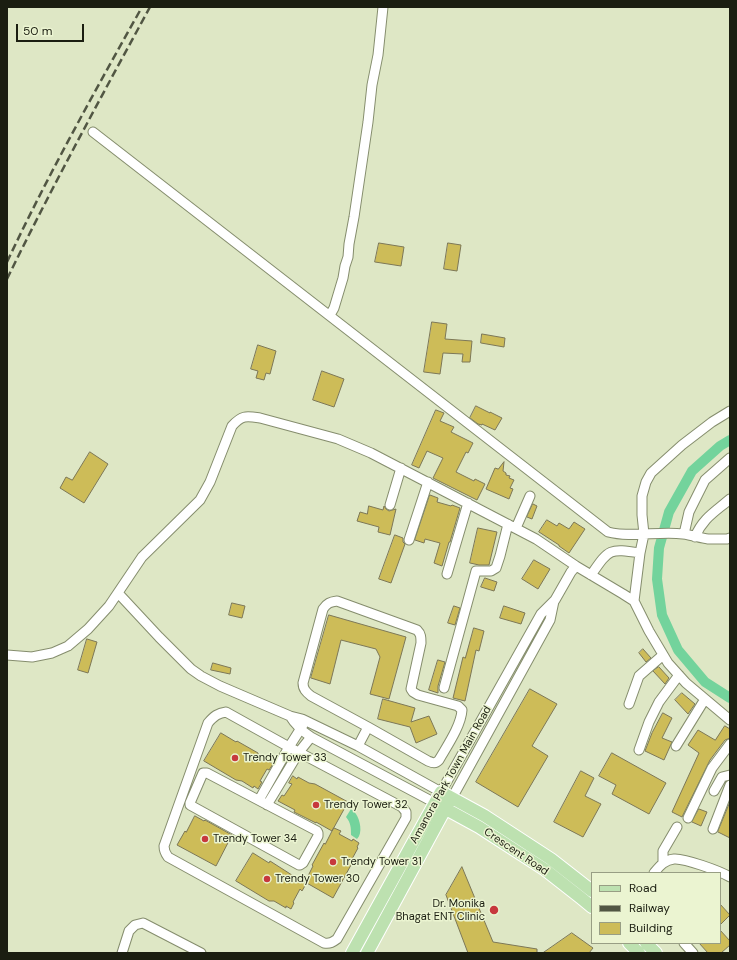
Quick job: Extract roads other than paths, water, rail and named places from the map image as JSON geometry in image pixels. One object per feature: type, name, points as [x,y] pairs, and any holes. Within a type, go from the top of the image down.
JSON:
[{"type":"main road","name":"Crescent Road","points":[[443,797],[446,809],[479,827],[544,869],[591,906]]},
{"type":"main road","name":"Crescent Road","points":[[443,797],[485,816],[551,859],[591,890]]},
{"type":"main road","name":"Amanora Park Town Main Road","points":[[352,953],[443,797]]},
{"type":"main road","name":"Amanora Park Town Main Road","points":[[367,953],[446,809]]},
{"type":"main road","points":[[630,944],[639,953]]},
{"type":"main road","points":[[647,944],[656,953]]},
{"type":"street","points":[[330,315],[334,308],[348,257],[372,85],[378,55],[383,7]]},
{"type":"street","points":[[93,132],[608,532],[617,534],[684,534],[708,539],[730,538]]},
{"type":"street","points":[[634,601],[644,534],[642,496],[646,482],[651,473],[682,445],[712,422],[730,412]]},
{"type":"street","points":[[7,655],[32,657],[52,653],[68,646],[88,629],[109,606],[142,557],[200,500],[210,482],[232,426],[238,419],[247,416],[260,418],[338,439],[371,453],[536,538],[576,566],[634,601],[668,663],[686,683],[730,720]]},
{"type":"street","points":[[684,534],[689,512],[705,480],[730,458]]},
{"type":"street","points":[[390,505],[401,468]]},
{"type":"street","points":[[409,540],[428,482]]},
{"type":"street","points":[[444,688],[476,571],[491,571],[496,568],[512,526],[530,496]]},
{"type":"street","points":[[695,537],[698,529],[705,520],[730,499]]},
{"type":"street","points":[[447,574],[468,503]]},
{"type":"street","points":[[591,575],[602,558],[609,552],[621,550],[640,553]]},
{"type":"street","name":"Amanora Park Town Main Road","points":[[443,797],[517,680],[550,620],[555,600],[576,566]]},
{"type":"street","points":[[118,593],[159,637],[201,676],[220,686],[290,716],[306,720],[358,746],[443,797]]},
{"type":"street","name":"Amanora Park Town Main Road","points":[[443,797],[540,614],[555,600]]},
{"type":"street","points":[[337,601],[416,630],[420,633],[421,642],[411,688],[413,692],[418,695],[458,706],[462,710],[462,717],[439,760],[433,763],[368,727],[311,696],[303,688],[303,683],[323,609],[326,604],[331,602],[337,601]]},
{"type":"street","points":[[629,704],[639,676],[663,655]]},
{"type":"street","points":[[507,674],[517,680]]},
{"type":"street","points":[[639,750],[649,722],[659,702],[679,675]]},
{"type":"street","points":[[676,746],[705,699]]},
{"type":"street","points":[[226,712],[289,747],[402,807],[406,812],[406,818],[337,939],[328,944],[168,856],[164,850],[164,846],[208,723],[219,713],[226,712]]},
{"type":"street","points":[[290,716],[300,730],[311,737],[443,797]]},
{"type":"street","points":[[263,802],[289,747],[306,720]]},
{"type":"street","points":[[358,746],[368,727]]},
{"type":"street","points":[[263,802],[311,737]]},
{"type":"street","points":[[688,818],[712,768],[730,744]]},
{"type":"street","points":[[205,773],[263,802],[317,831],[318,836],[304,864],[299,865],[191,806],[190,804],[202,774],[205,773]]},
{"type":"street","points":[[714,792],[722,777],[730,775]]},
{"type":"street","points":[[713,829],[730,784]]},
{"type":"street","points":[[663,863],[663,851],[677,828]]},
{"type":"street","points":[[655,872],[663,863],[672,859],[682,859],[719,872]]},
{"type":"street","points":[[122,953],[129,931],[135,925],[143,924],[201,953]]},
{"type":"street","points":[[685,944],[693,953]]},
{"type":"waterway","points":[[730,440],[720,446],[692,471],[669,512],[659,548],[657,579],[662,615],[678,650],[705,682],[730,698]]},
{"type":"railway","points":[[7,262],[55,165],[142,7]]},
{"type":"railway","points":[[7,279],[59,176],[150,7]]},
{"type":"place","name":"Trendy Tower 33","points":[[235,758]]},
{"type":"place","name":"Trendy Tower 32","points":[[316,805]]},
{"type":"place","name":"Trendy Tower 34","points":[[205,839]]},
{"type":"place","name":"Trendy Tower 31","points":[[333,862]]},
{"type":"place","name":"Trendy Tower 30","points":[[267,879]]},
{"type":"place","name":"Dr. Monika Bhagat ENT Clinic","points":[[494,910]]}]
